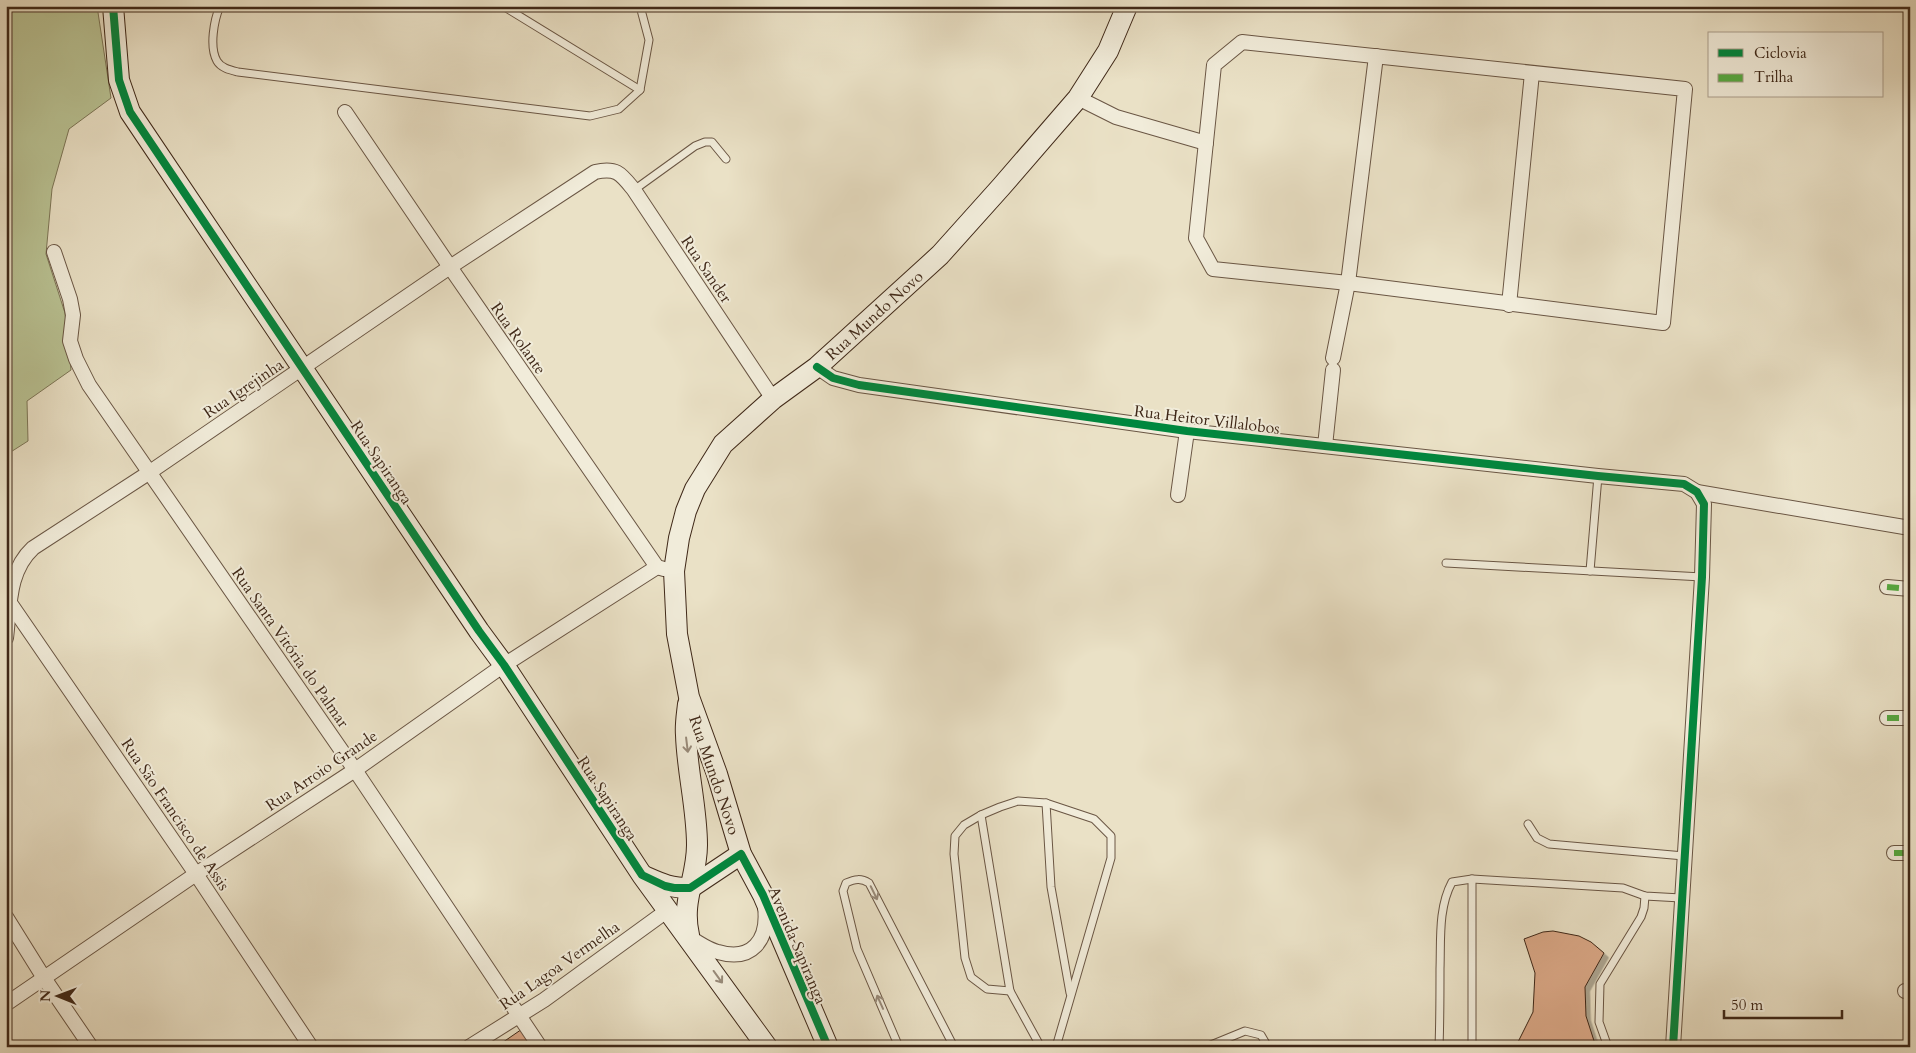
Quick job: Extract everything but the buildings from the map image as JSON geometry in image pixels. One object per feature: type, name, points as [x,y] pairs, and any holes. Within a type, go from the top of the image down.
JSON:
[{"type":"main road","name":"Rua Sapiranga","points":[[113,6],[119,80],[130,112],[504,665],[642,875],[689,937]]},
{"type":"main road","name":"Rua Mundo Novo","points":[[741,854],[717,774],[689,697],[665,569],[679,538],[686,511],[696,489],[724,444],[773,400],[817,367],[940,254],[1078,98],[1108,51],[1127,6]]},
{"type":"main road","name":"Rua Mundo Novo","points":[[689,697],[686,734],[697,835],[695,862],[690,888]]},
{"type":"main road","points":[[642,875],[665,886],[690,888],[741,854]]},
{"type":"main road","name":"Avenida Sapiranga","points":[[741,854],[763,895],[828,1047]]},
{"type":"main road","points":[[690,888],[686,921],[689,937],[767,1047]]},
{"type":"street","points":[[1242,42],[1532,73],[1685,89],[1663,323],[1509,305],[1348,283],[1213,269],[1196,238],[1214,66],[1242,42]]},
{"type":"street","points":[[1325,446],[1333,364],[1348,283],[1376,56]]},
{"type":"street","points":[[1509,305],[1532,73]]},
{"type":"street","points":[[1078,98],[1116,116],[1206,143]]},
{"type":"street","name":"Rua Rolante","points":[[346,112],[450,267],[665,569]]},
{"type":"street","name":"Rua Igrejinha","points":[[6,638],[16,575],[19,566],[33,548],[150,472],[450,267],[595,172],[603,170]]},
{"type":"street","name":"Rua Sander","points":[[603,170],[614,170],[621,174],[634,190],[773,400]]},
{"type":"street","name":"Rua Santa Vitória do Palmar","points":[[54,252],[70,299],[73,314],[70,342],[89,385],[355,770],[540,1047]]},
{"type":"street","name":"Rua Heitor Villalobos","points":[[817,367],[834,378],[859,385],[1187,431],[1684,484],[1698,492],[1910,528]]},
{"type":"street","points":[[1178,495],[1187,431]]},
{"type":"street","points":[[1672,1047],[1702,577],[1704,504],[1698,492]]},
{"type":"street","name":"Rua Arroio Grande","points":[[6,1004],[196,874],[355,770],[504,665],[665,569]]},
{"type":"street","points":[[1887,587],[1910,589]]},
{"type":"street","name":"Rua São Francisco de Assis","points":[[10,604],[196,874],[311,1047]]},
{"type":"street","points":[[1887,718],[1910,718]]},
{"type":"street","points":[[1894,853],[1910,853]]},
{"type":"street","points":[[689,937],[716,952],[730,954],[744,953],[751,950],[758,945],[766,922],[763,895]]},
{"type":"street","name":"Rua Lagoa Vermelha","points":[[469,1047],[544,1000],[668,910]]},
{"type":"street","points":[[6,918],[91,1047]]},
{"type":"lane","points":[[220,6],[215,18],[212,39],[217,61],[226,68],[238,72],[590,116],[619,108],[640,90],[649,40],[640,6]]},
{"type":"lane","points":[[503,6],[640,90]]},
{"type":"lane","points":[[634,190],[695,146],[705,142],[712,142],[726,159]]},
{"type":"lane","points":[[1590,571],[1598,476]]},
{"type":"lane","points":[[1446,563],[1702,577]]},
{"type":"lane","points":[[1010,992],[987,990],[971,977],[965,958],[954,854],[955,836],[964,825],[981,815],[1018,801],[1046,803],[1094,819],[1111,836],[1111,858],[1056,1047]]},
{"type":"lane","points":[[1046,803],[1051,888],[1071,996]]},
{"type":"lane","points":[[981,815],[1010,992],[1038,1042]]},
{"type":"lane","points":[[1528,824],[1537,838],[1549,844],[1684,856]]},
{"type":"lane","points":[[900,1047],[857,949],[843,891],[846,883],[858,879],[870,883],[954,1047]]},
{"type":"lane","points":[[1439,1047],[1441,932],[1443,907],[1452,882],[1472,879],[1623,888],[1645,896],[1681,898]]},
{"type":"lane","points":[[1472,879],[1472,1047]]},
{"type":"lane","points":[[1608,1047],[1600,1022],[1600,984],[1641,917],[1645,896]]},
{"type":"lane","points":[[1206,1047],[1245,1031],[1261,1035],[1268,1047]]},
{"type":"green space","points":[[6,6],[97,6],[111,98],[69,129],[52,189],[46,254],[65,313],[71,370],[27,401],[28,441],[6,455]]},
{"type":"marked path","points":[[1887,587],[1910,589]]},
{"type":"marked path","points":[[1887,718],[1910,718]]},
{"type":"marked path","points":[[1894,853],[1910,853]]},
{"type":"marked path","points":[[1905,991],[1910,991]]},
{"type":"cycle path","points":[[113,6],[119,80],[130,112],[479,631],[504,665],[642,875],[665,886],[690,888],[741,854],[763,895],[828,1047]]},
{"type":"cycle path","points":[[817,367],[833,378],[859,385],[1187,431],[1684,484],[1697,492],[1704,504],[1702,577],[1673,1047]]}]
